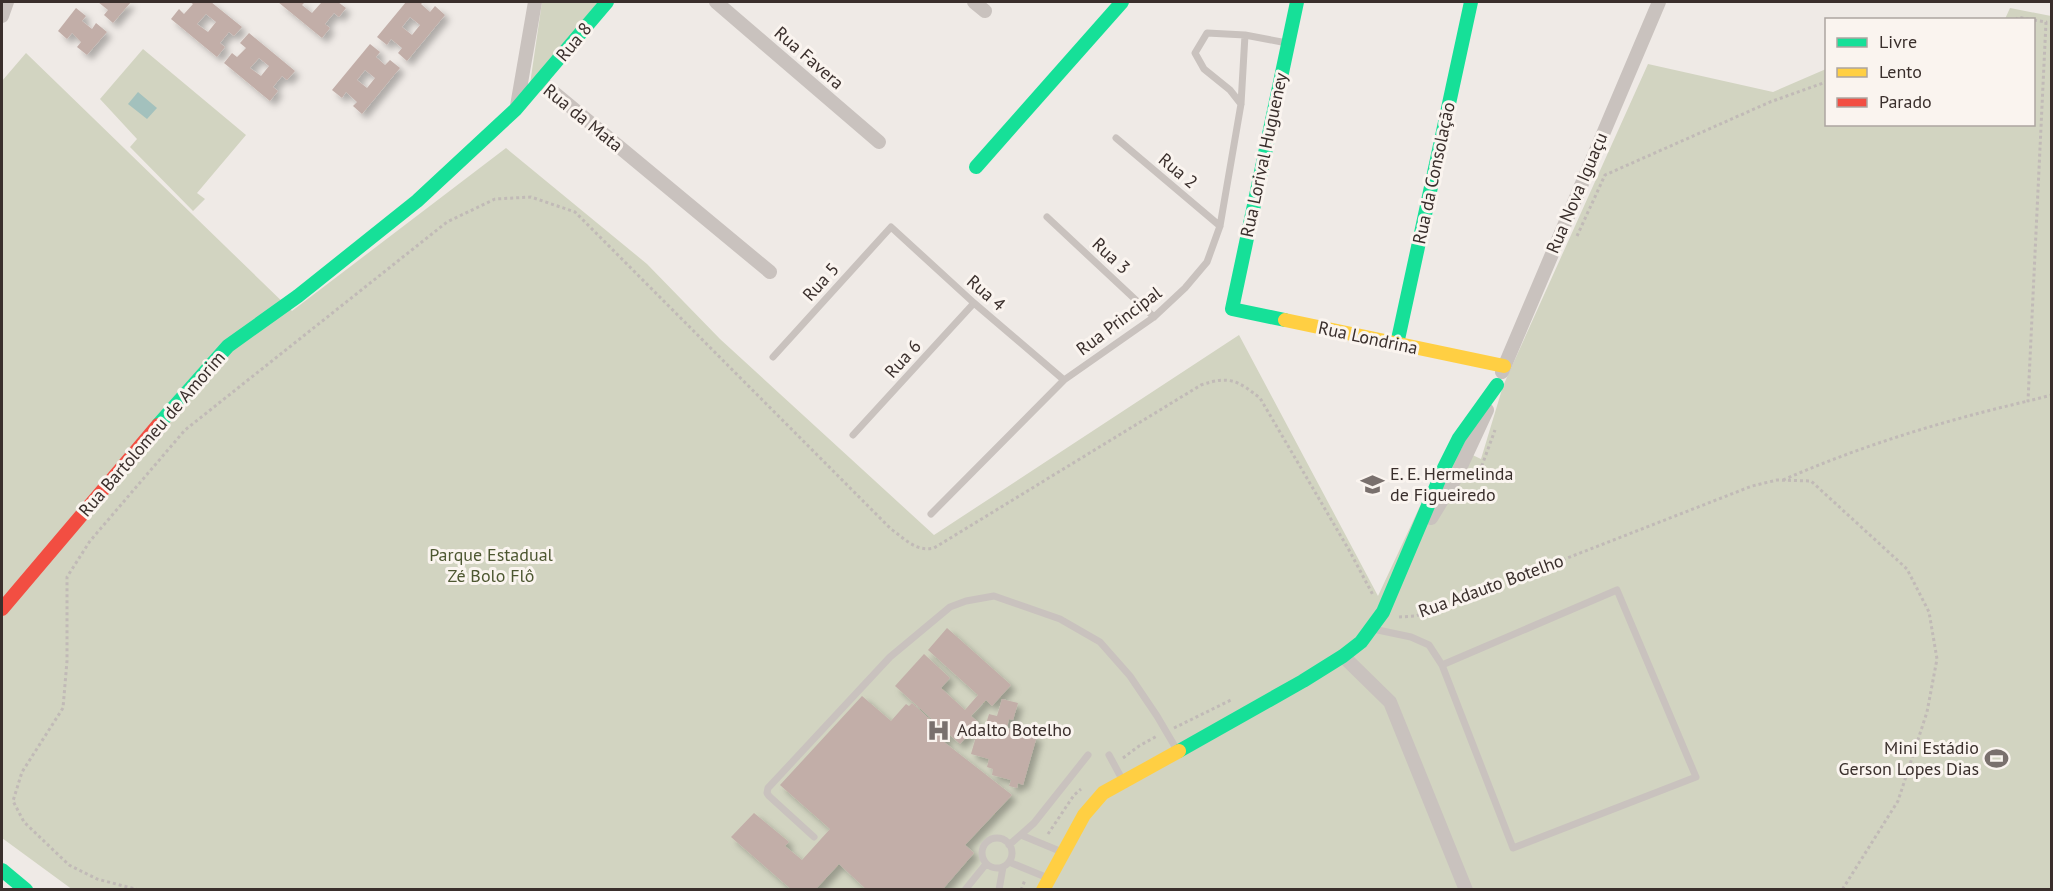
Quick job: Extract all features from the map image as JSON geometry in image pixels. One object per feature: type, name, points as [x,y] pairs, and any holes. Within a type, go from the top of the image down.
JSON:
[{"type":"street","points":[[2,16],[7,2]]},
{"type":"street","points":[[516,108],[535,2]]},
{"type":"street","name":"Rua 8","points":[[541,82],[607,2]]},
{"type":"street","name":"Rua Favera","points":[[716,2],[879,142]]},
{"type":"street","points":[[974,2],[985,11]]},
{"type":"street","points":[[976,167],[1122,2]]},
{"type":"street","name":"Rua Lorival Hugueney","points":[[1232,309],[1297,2]]},
{"type":"street","name":"Rua da Consolação","points":[[1397,344],[1471,2]]},
{"type":"street","name":"Rua Nova Iguaçu","points":[[1383,612],[1459,438],[1497,385],[1659,2]]},
{"type":"street","name":"Rua da Mata","points":[[377,234],[417,201],[541,82],[770,272]]},
{"type":"street","name":"Rua Bartolomeu de Amorim","points":[[2,609],[228,346],[298,296],[377,234]]},
{"type":"street","name":"Rua Londrina","points":[[1232,309],[1504,366]]},
{"type":"street","points":[[1045,884],[1084,815],[1103,793],[1304,681],[1343,656],[1361,642],[1383,612]]},
{"type":"street","points":[[1343,656],[1390,702],[1466,890]]},
{"type":"street","points":[[2,870],[26,890]]},
{"type":"lane","points":[[1241,104],[1230,90],[1204,69],[1195,53],[1207,33],[1245,35],[1287,43]]},
{"type":"lane","name":"Rua Principal","points":[[931,514],[1064,380],[1154,316],[1185,288],[1207,262],[1220,226],[1241,104],[1245,35]]},
{"type":"lane","name":"Rua 2","points":[[1116,138],[1220,226]]},
{"type":"lane","name":"Rua 3","points":[[1047,217],[1154,316]]},
{"type":"lane","name":"Rua 4","points":[[891,227],[974,303],[1064,380]]},
{"type":"lane","name":"Rua 5","points":[[773,357],[891,227]]},
{"type":"lane","name":"Rua 6","points":[[854,435],[974,303]]},
{"type":"lane","points":[[1372,629],[1411,637],[1428,645],[1442,665],[1513,848],[1696,777],[1617,590],[1442,665]]},
{"type":"lane","points":[[814,837],[769,796],[768,788],[890,657],[950,607],[966,601],[994,596],[1060,619],[1100,642],[1130,676],[1179,752]]},
{"type":"lane","points":[[1009,845],[1055,799],[1089,755]]},
{"type":"lane","points":[[1109,756],[1123,781]]},
{"type":"lane","points":[[1021,835],[1062,852]]},
{"type":"lane","points":[[999,890],[1006,865],[1012,850],[1001,838],[992,839],[985,844],[982,850],[986,864],[992,867],[1006,865],[1045,884]]},
{"type":"lane","points":[[965,890],[986,864]]},
{"type":"path","points":[[2028,400],[2046,22],[2035,20]]},
{"type":"path","points":[[1576,239],[1605,175],[1770,102],[1825,83]]},
{"type":"path","points":[[139,890],[97,879],[69,865],[24,822],[13,801],[22,772],[63,708],[67,661],[67,577],[90,541],[185,430],[447,222],[495,198],[531,196],[575,213],[891,529],[916,548],[926,550],[934,548],[1202,385],[1215,380],[1240,382],[1260,398],[1383,612]]},
{"type":"path","points":[[1782,480],[1884,440],[1953,418],[2052,395]]},
{"type":"path","points":[[1473,474],[1481,468],[1498,423]]},
{"type":"path","name":"Rua Adauto Botelho","points":[[1383,612],[1396,617],[1416,616],[1752,486],[1782,480],[1811,481],[1907,569],[1929,612],[1938,659],[1928,712],[1898,801],[1842,890]]},
{"type":"green space","points":[[542,2],[598,2],[530,84]]},
{"type":"green space","name":"Parque Estadual Zé Bolo Flô","points":[[2010,8],[2051,16],[2051,889],[73,890],[2,838],[2,81],[26,53],[292,311],[506,148],[647,264],[720,339],[934,535],[1239,335],[1378,596],[1449,444],[1481,459],[1503,386],[1648,64],[1773,92],[1825,69],[1825,126],[2035,126],[2035,18],[2005,18]]},
{"type":"green space","points":[[143,49],[246,135],[197,193],[205,199],[193,211],[130,147],[137,139],[100,99]]},
{"type":"water","points":[[138,92],[157,108],[147,119],[128,104]]},
{"type":"building","points":[[98,2],[131,2],[113,23],[104,15],[108,10]]},
{"type":"building","points":[[190,2],[211,2],[242,27],[234,36],[229,32],[220,43],[225,47],[217,57],[171,19],[179,9],[184,14],[193,4]],"holes":[[[206,14],[216,22],[208,32],[197,24]]]},
{"type":"building","points":[[278,2],[305,2],[302,5],[312,13],[321,3],[319,2],[338,2],[346,8],[339,17],[334,13],[325,24],[330,28],[322,38]]},
{"type":"building","points":[[406,2],[423,2],[421,4],[430,12],[435,6],[445,15],[407,61],[398,53],[402,48],[391,39],[387,45],[377,37]],"holes":[[[410,17],[420,25],[412,35],[402,27]]]},
{"type":"building","points":[[76,8],[86,16],[82,21],[92,29],[96,23],[107,32],[87,55],[77,47],[81,42],[72,33],[67,39],[58,31]]},
{"type":"building","points":[[249,33],[295,71],[287,80],[282,76],[273,87],[278,91],[270,101],[224,63],[232,53],[237,57],[246,48],[240,43]],"holes":[[[259,58],[269,66],[261,76],[250,68]]]},
{"type":"building","points":[[370,44],[380,52],[376,57],[385,65],[390,60],[400,68],[362,114],[353,106],[357,102],[346,92],[342,98],[332,90]],"holes":[[[365,70],[375,78],[367,88],[357,80]]]},
{"type":"building","points":[[947,628],[1011,685],[992,706],[986,700],[971,716],[979,723],[960,744],[895,686],[924,654],[950,678],[941,688],[965,710],[978,695],[928,650]]},
{"type":"building","points":[[862,696],[891,721],[906,704],[909,706],[912,703],[949,737],[944,742],[1012,795],[965,845],[974,853],[942,890],[867,890],[839,864],[815,890],[792,890],[731,837],[754,813],[789,842],[785,846],[802,860],[830,829],[780,785]]},
{"type":"building","points":[[1002,699],[1018,703],[1013,720],[1009,719],[1007,728],[1037,736],[1023,785],[1018,783],[1017,788],[1009,786],[1011,780],[992,775],[993,769],[987,767],[989,759],[971,754],[979,726],[985,727],[989,714],[997,716]]},
{"type":"traffic: fast","points":[[158,425],[228,346],[298,296],[417,201],[516,109],[607,2]]},
{"type":"traffic: fast","points":[[976,167],[1122,2]]},
{"type":"traffic: fast","points":[[1285,320],[1232,309],[1297,2]]},
{"type":"traffic: fast","points":[[1397,344],[1471,2]]},
{"type":"traffic: fast","points":[[1179,751],[1303,681],[1361,642],[1383,612],[1459,438],[1497,385]]},
{"type":"traffic: fast","points":[[2,870],[26,890]]},
{"type":"traffic: slow","points":[[1285,320],[1504,366]]},
{"type":"traffic: slow","points":[[1043,890],[1084,815],[1103,793],[1179,751]]},
{"type":"traffic: jam","points":[[2,609],[158,425]]},
{"type":"place","name":"E. E. Hermelinda de Figueiredo","points":[[1372,484]]},
{"type":"place","name":"Adalto Botelho","points":[[939,730]]},
{"type":"place","name":"Mini Estádio Gerson Lopes Dias","points":[[1997,758]]}]
